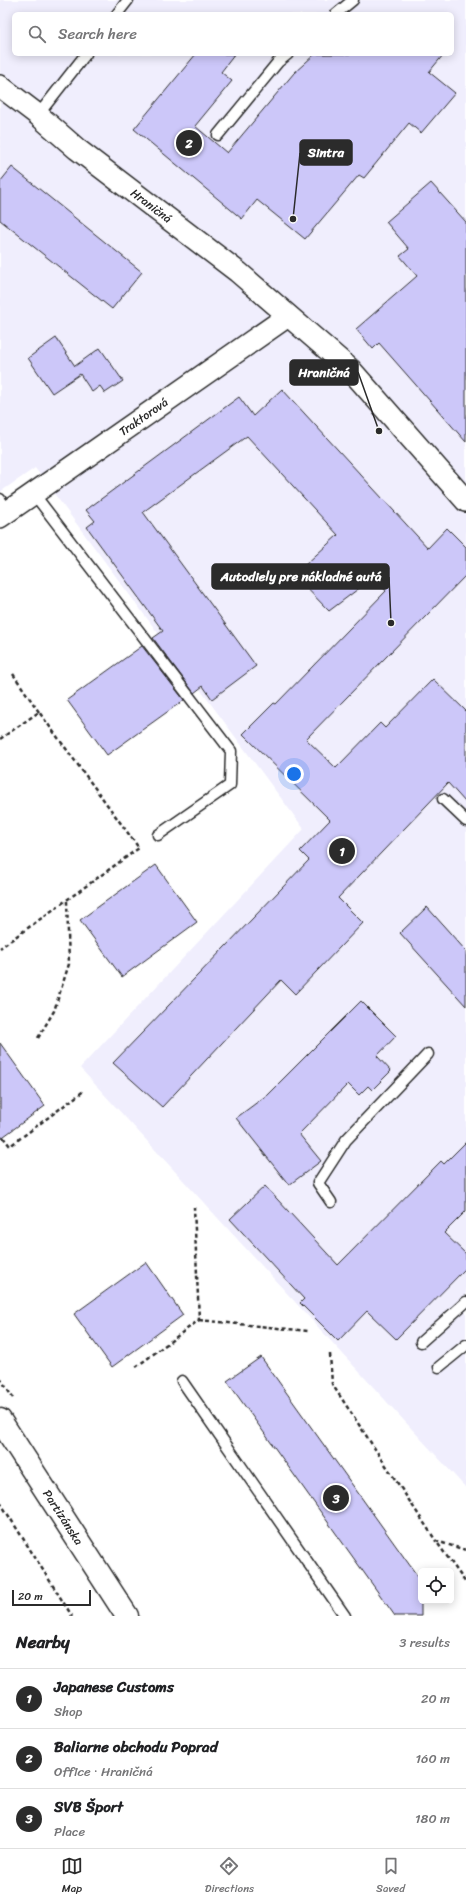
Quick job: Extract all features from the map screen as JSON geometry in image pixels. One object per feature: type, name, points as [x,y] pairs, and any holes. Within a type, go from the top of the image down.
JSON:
[{"type":"street","name":"Hraničná","points":[[0,86],[38,115],[77,149],[238,272],[350,369],[466,501]]},
{"type":"street","name":"Traktorová","points":[[3,509],[34,494],[288,316]]},
{"type":"street","name":"Partizánska","points":[[0,1420],[126,1616]]},
{"type":"lane","points":[[119,12],[128,0]]},
{"type":"lane","points":[[338,12],[353,0]]},
{"type":"lane","points":[[38,115],[84,56]]},
{"type":"lane","points":[[218,135],[278,62],[286,56]]},
{"type":"lane","points":[[34,494],[230,751],[230,785],[158,835]]},
{"type":"lane","points":[[443,799],[466,821]]},
{"type":"lane","points":[[331,1202],[318,1183],[346,1140],[428,1054]]},
{"type":"lane","points":[[421,1342],[466,1302]]},
{"type":"lane","points":[[439,1367],[466,1345]]},
{"type":"lane","points":[[182,1381],[345,1616]]},
{"type":"path","points":[[0,948],[138,848],[13,674]]},
{"type":"path","points":[[0,739],[39,712]]},
{"type":"path","points":[[38,1038],[54,1011],[69,964],[66,900]]},
{"type":"path","points":[[3,1136],[10,1146],[85,1090]]},
{"type":"path","points":[[194,1208],[200,1320]]},
{"type":"path","points":[[136,1367],[200,1320],[308,1330]]},
{"type":"path","points":[[330,1354],[332,1384],[436,1541],[466,1583]]},
{"type":"path","points":[[0,1502],[72,1616]]},
{"type":"path","points":[[436,1541],[466,1550]]},
{"type":"shaded area","points":[[0,0],[466,0],[466,1488],[80,1068],[304,829],[35,468],[0,492]]},
{"type":"building","points":[[194,56],[233,56],[221,72],[232,81],[195,126],[227,153],[294,73],[313,56],[442,56],[429,72],[455,93],[421,133],[409,123],[364,178],[359,175],[305,239],[257,200],[242,219],[134,129]]},
{"type":"building","points":[[12,167],[142,272],[112,309],[0,220],[0,182]]},
{"type":"building","points":[[431,183],[466,222],[466,442],[379,343],[373,349],[356,329],[417,276],[400,256],[409,249],[386,222]]},
{"type":"building","points":[[56,338],[75,366],[100,348],[123,381],[105,393],[100,386],[92,392],[80,374],[52,393],[28,358]]},
{"type":"building","points":[[282,389],[428,548],[447,528],[466,547],[466,575],[306,739],[336,768],[380,723],[385,728],[433,679],[466,711],[466,803],[448,783],[338,898],[363,923],[295,994],[281,980],[162,1107],[113,1063],[309,860],[300,851],[330,820],[243,734],[274,703],[276,704],[386,591],[374,577],[329,611],[294,575],[338,535],[247,436],[143,512],[256,666],[212,699],[203,686],[194,693],[153,638],[163,631],[87,527],[95,521],[86,510],[239,397],[253,416]]},
{"type":"building","points":[[142,646],[184,700],[107,755],[67,700]]},
{"type":"building","points":[[156,865],[197,922],[122,977],[80,920]]},
{"type":"building","points":[[427,907],[466,951],[466,1006],[400,933]]},
{"type":"building","points":[[361,1001],[396,1036],[377,1056],[391,1071],[372,1090],[368,1086],[359,1095],[348,1084],[299,1134],[321,1161],[289,1185],[236,1118],[267,1095]]},
{"type":"building","points":[[0,1043],[45,1106],[0,1139]]},
{"type":"building","points":[[466,1142],[466,1211],[444,1233],[466,1254],[466,1268],[396,1339],[367,1311],[338,1341],[300,1303],[304,1299],[230,1219],[265,1186],[338,1265],[441,1161],[444,1164]]},
{"type":"building","points":[[146,1262],[183,1315],[112,1367],[74,1314]]},
{"type":"building","points":[[261,1357],[418,1577],[418,1604],[421,1604],[421,1616],[395,1616],[227,1381]]},
{"type":"place","name":"Baliarne obchodu Poprad","points":[[189,143]]},
{"type":"place","name":"Sintra","points":[[293,219]]},
{"type":"place","name":"Hraničná","points":[[379,431]]},
{"type":"place","name":"Autodiely pre nákladné autá","points":[[391,623]]},
{"type":"place","name":"Japanese Customs","points":[[342,851]]},
{"type":"place","name":"SVB Šport","points":[[336,1498]]}]
